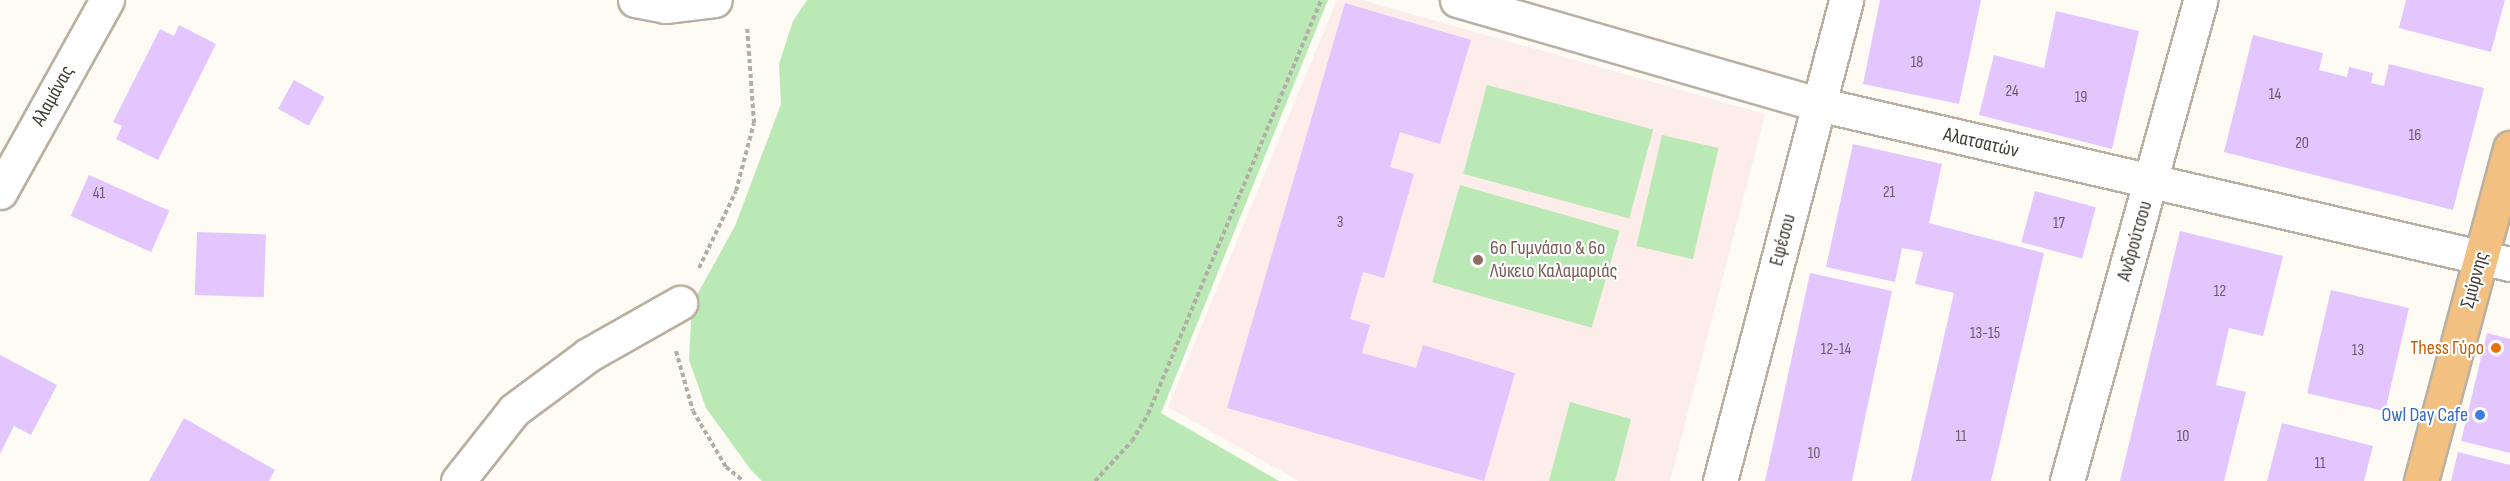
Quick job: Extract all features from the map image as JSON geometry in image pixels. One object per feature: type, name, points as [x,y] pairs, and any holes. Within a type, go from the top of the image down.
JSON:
[{"type":"main road","name":"Σμύρνης","points":[[2421,481],[2496,261],[2510,148]]},
{"type":"street","name":"Αλαμάνας","points":[[3,180],[107,0]]},
{"type":"street","points":[[635,0],[665,6],[715,0]]},
{"type":"street","name":"Αλατσατών","points":[[1457,0],[1818,104],[2151,183],[2496,261]]},
{"type":"street","name":"Εφέσου","points":[[1720,481],[1846,0]]},
{"type":"street","name":"Ανδρούτσου","points":[[2067,481],[2200,0]]},
{"type":"street","points":[[458,481],[514,410],[588,355],[680,303]]},
{"type":"path","points":[[1095,481],[1132,441],[1148,414],[1321,0]]},
{"type":"path","points":[[742,481],[726,466],[693,411],[676,358],[680,303],[736,190],[754,123],[747,22]]},
{"type":"shaded area","name":"6ο Γυμνάσιο & 6ο Λύκειο Καλαμαριάς","points":[[1337,0],[1362,0],[1765,114],[1670,481],[1299,481],[1168,407]]},
{"type":"green space","points":[[807,0],[1328,0],[1161,413],[1279,481],[762,481],[751,470],[706,408],[689,360],[692,304],[735,226],[781,104],[779,64],[793,21]]},
{"type":"green space","points":[[1487,85],[1653,130],[1629,218],[1463,174]]},
{"type":"green space","points":[[1662,135],[1719,148],[1693,259],[1636,246]]},
{"type":"green space","points":[[1460,185],[1620,231],[1592,328],[1432,282]]},
{"type":"green space","points":[[1570,402],[1631,419],[1615,481],[1549,481]]},
{"type":"building","points":[[1880,0],[1981,0],[1959,104],[1863,84]]},
{"type":"building","points":[[2406,0],[2505,0],[2491,52],[2399,28]]},
{"type":"building","points":[[1345,3],[1471,40],[1440,144],[1400,132],[1390,167],[1414,174],[1384,278],[1363,272],[1350,319],[1370,325],[1362,353],[1416,368],[1423,345],[1515,373],[1484,481],[1227,408]]},
{"type":"building","points":[[2056,11],[2139,31],[2112,149],[1979,115],[1994,55],[2044,68]]},
{"type":"building","points":[[179,25],[216,44],[158,160],[116,139],[122,126],[113,122],[160,29],[174,36]]},
{"type":"building","points":[[2253,35],[2323,53],[2319,70],[2347,77],[2349,67],[2373,73],[2371,83],[2384,86],[2389,64],[2484,88],[2453,210],[2224,152]]},
{"type":"building","points":[[294,80],[325,97],[309,126],[278,109]]},
{"type":"building","points":[[1853,144],[1942,164],[1929,223],[2044,253],[1991,481],[1911,481],[1954,293],[1915,284],[1923,252],[1902,248],[1895,282],[1826,267]]},
{"type":"building","points":[[89,175],[169,211],[151,252],[71,216]]},
{"type":"building","points":[[2035,191],[2096,207],[2082,258],[2021,242]]},
{"type":"building","points":[[2180,231],[2283,256],[2263,336],[2229,328],[2216,385],[2246,392],[2224,481],[2120,481]]},
{"type":"building","points":[[197,232],[266,234],[264,297],[195,295]]},
{"type":"building","points":[[1810,273],[1892,291],[1852,481],[1765,481]]},
{"type":"building","points":[[2331,290],[2409,308],[2385,411],[2307,393]]},
{"type":"building","points":[[2487,333],[2510,339],[2510,453],[2461,441]]},
{"type":"building","points":[[0,355],[57,385],[31,435],[14,426],[0,454]]},
{"type":"building","points":[[184,418],[275,470],[269,481],[149,481]]},
{"type":"building","points":[[2282,423],[2373,446],[2364,481],[2267,481]]},
{"type":"building","points":[[2458,452],[2510,465],[2510,481],[2451,481]]},
{"type":"place","name":"6ο Γυμνάσιο & 6ο Λύκειο Καλαμαριάς","points":[[1478,260]]},
{"type":"place","name":"Thess Γύρο","points":[[2496,348]]},
{"type":"place","name":"Owl Day Cafe","points":[[2480,415]]}]
